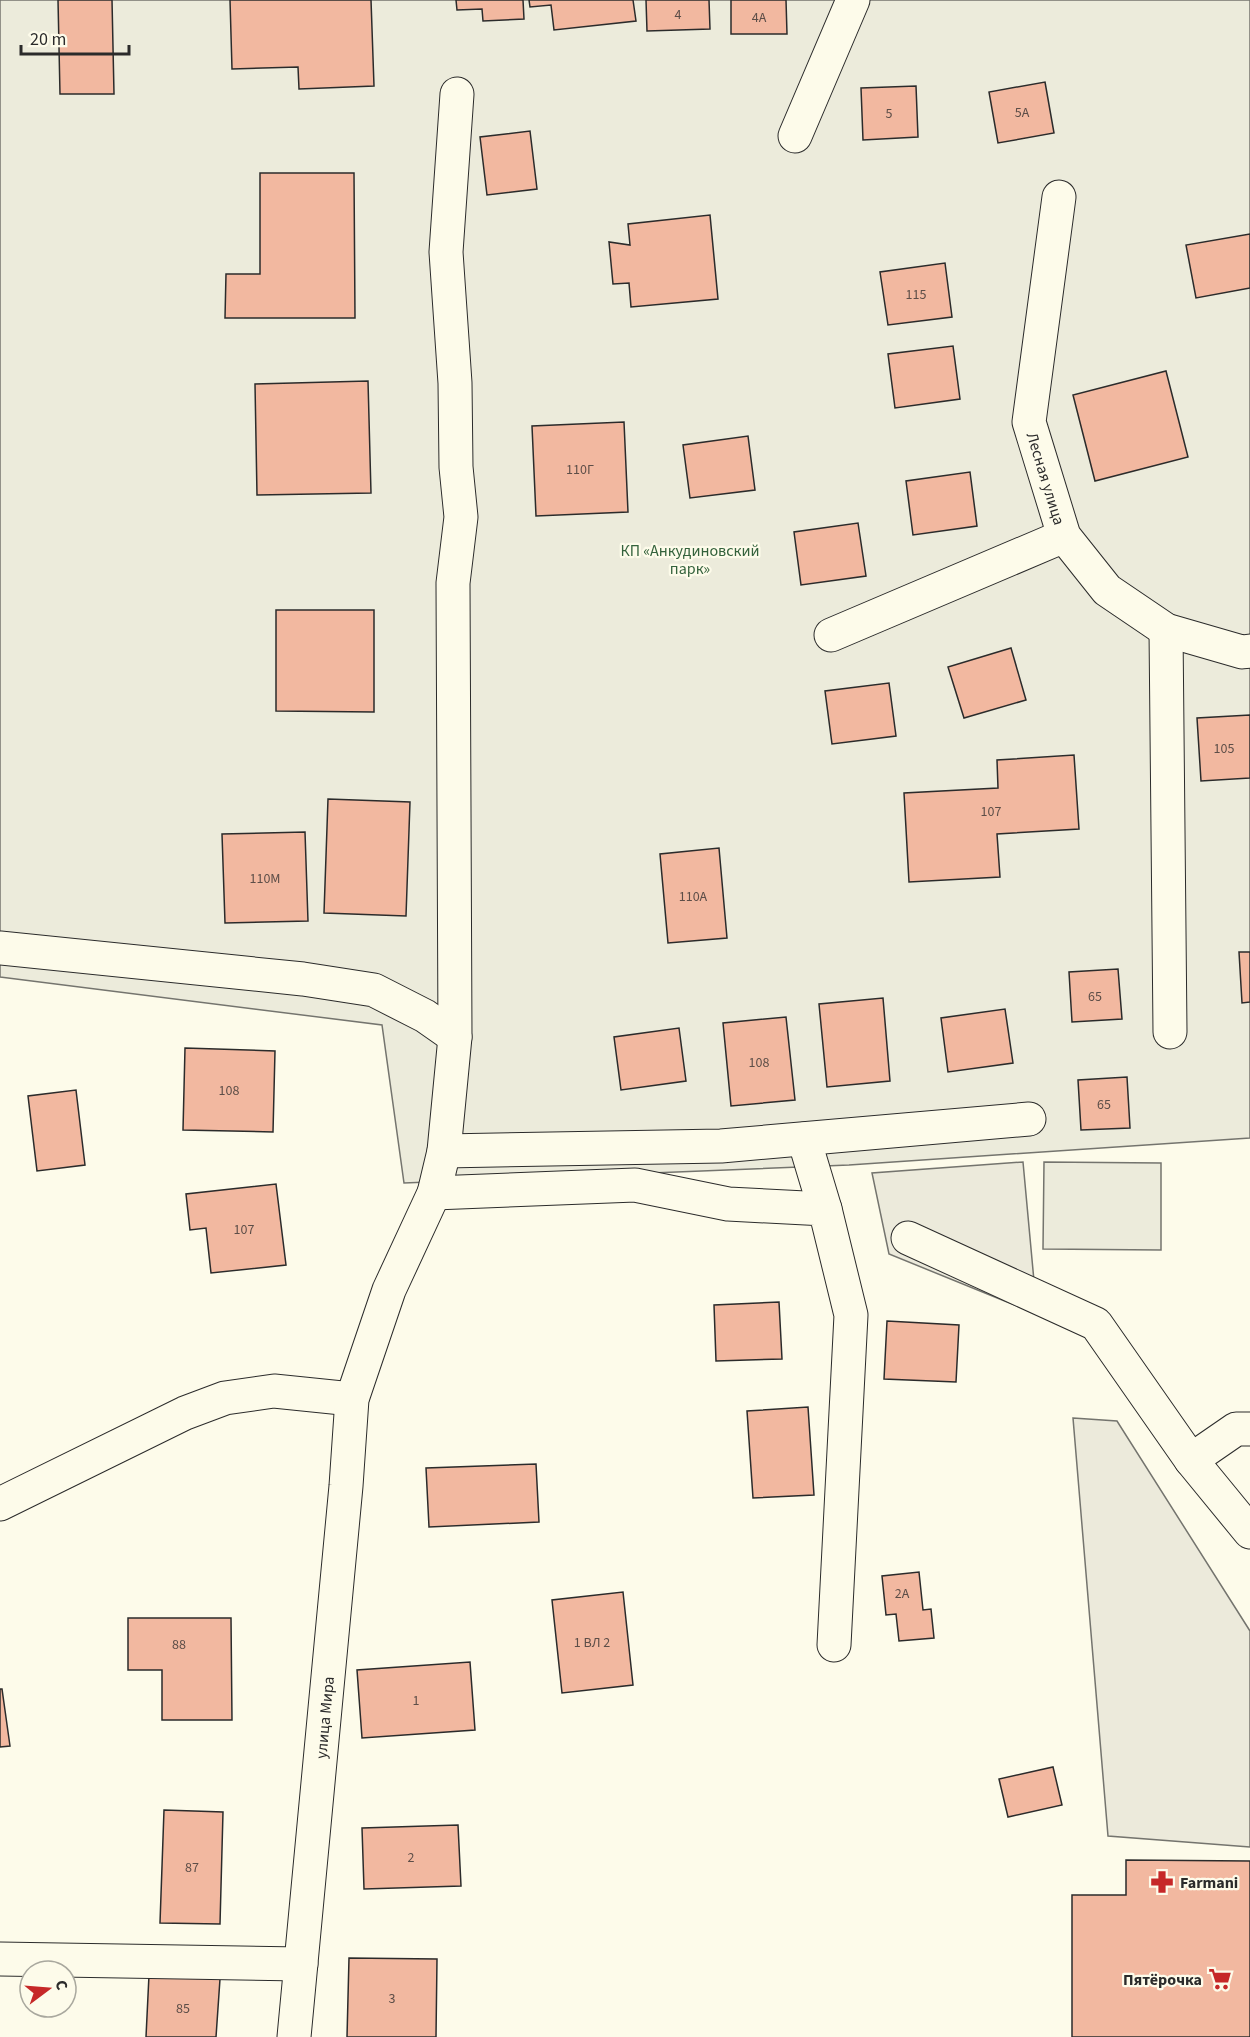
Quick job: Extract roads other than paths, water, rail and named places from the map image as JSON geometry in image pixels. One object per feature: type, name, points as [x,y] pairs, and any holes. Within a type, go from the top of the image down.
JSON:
[{"type":"street","points":[[795,136],[853,0]]},
{"type":"street","name":"улица Мира","points":[[294,2037],[346,1486],[352,1399],[389,1290],[434,1193],[444,1151],[455,1037],[453,583],[461,517],[456,467],[455,383],[446,252],[457,94]]},
{"type":"street","name":"Лесная улица","points":[[1059,197],[1029,422],[1064,536],[1107,590],[1166,630],[1242,652],[1250,651]]},
{"type":"street","points":[[831,635],[1064,536]]},
{"type":"street","points":[[1166,630],[1170,1032]]},
{"type":"street","points":[[0,948],[303,979],[374,990],[425,1016],[455,1037]]},
{"type":"street","points":[[444,1151],[721,1146],[1029,1119]]},
{"type":"street","points":[[804,1139],[825,1209],[851,1315],[834,1646]]},
{"type":"street","points":[[434,1193],[635,1185],[728,1204],[825,1209]]},
{"type":"street","points":[[908,1238],[1096,1324],[1191,1460],[1250,1532]]},
{"type":"street","points":[[0,1504],[185,1413],[225,1398],[274,1391],[352,1399]]},
{"type":"street","points":[[1191,1460],[1236,1429],[1250,1429]]},
{"type":"street","points":[[0,1959],[301,1964]]},
{"type":"place","name":"Farmani","points":[[1162,1882]]},
{"type":"place","name":"Пятёрочка","points":[[1220,1979]]},
{"type":"park label","name":"КП «Анкудиновский парк»","points":[[690,559]]}]
